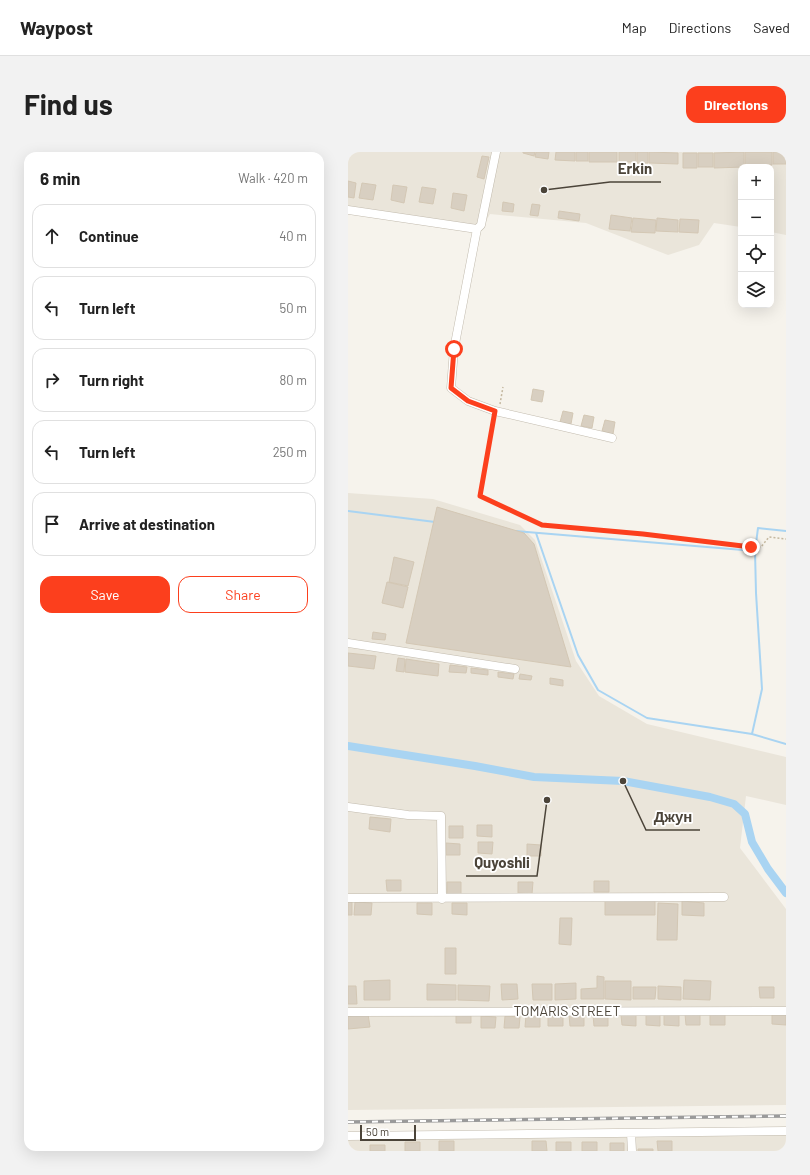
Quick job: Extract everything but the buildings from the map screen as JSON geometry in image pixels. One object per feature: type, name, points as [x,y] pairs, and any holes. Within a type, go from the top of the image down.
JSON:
[{"type":"street","points":[[496,152],[481,225],[477,229],[454,349],[451,388],[468,401],[496,412],[612,438]]},
{"type":"street","points":[[348,210],[477,229]]},
{"type":"street","points":[[348,642],[515,668]]},
{"type":"street","points":[[348,807],[441,816],[442,898]]},
{"type":"street","points":[[348,898],[724,897]]},
{"type":"street","name":"TOMARIS STREET","points":[[348,1012],[786,1011]]},
{"type":"street","points":[[348,1136],[786,1131]]},
{"type":"street","points":[[631,1133],[632,1151]]},
{"type":"path","points":[[503,388],[496,412],[480,496],[542,525],[651,535],[751,547],[761,547],[769,537],[786,539]]},
{"type":"shaded area","points":[[348,152],[786,152],[786,235],[774,233],[774,164],[738,164],[738,227],[714,223],[699,245],[668,255],[586,223],[490,214],[480,232],[348,213]]},
{"type":"shaded area","points":[[348,493],[433,499],[520,525],[535,540],[576,661],[599,696],[647,724],[786,757],[786,805],[746,796],[740,848],[786,909],[786,1105],[348,1110]]},
{"type":"shaded area","points":[[786,1130],[786,1151],[348,1151],[348,1138]]},
{"type":"waterway","points":[[348,511],[435,522]]},
{"type":"waterway","points":[[752,734],[762,689],[756,593],[755,551],[758,528],[786,531]]},
{"type":"waterway","points":[[515,531],[755,551]]},
{"type":"waterway","points":[[536,533],[578,655],[598,690],[647,718],[752,734],[786,744]]},
{"type":"waterway","points":[[348,746],[534,777],[623,781],[710,797],[734,804],[745,814],[752,842],[768,869],[786,893]]},
{"type":"railway","points":[[348,1122],[786,1116]]},
{"type":"place","name":"Erkin","points":[[544,190]]},
{"type":"place","name":"Джун","points":[[623,781]]},
{"type":"place","name":"Quyoshli","points":[[547,800]]},
{"type":"route","points":[[454,349],[451,388],[468,401],[495,411],[480,496],[542,525],[643,534],[751,547]]}]
